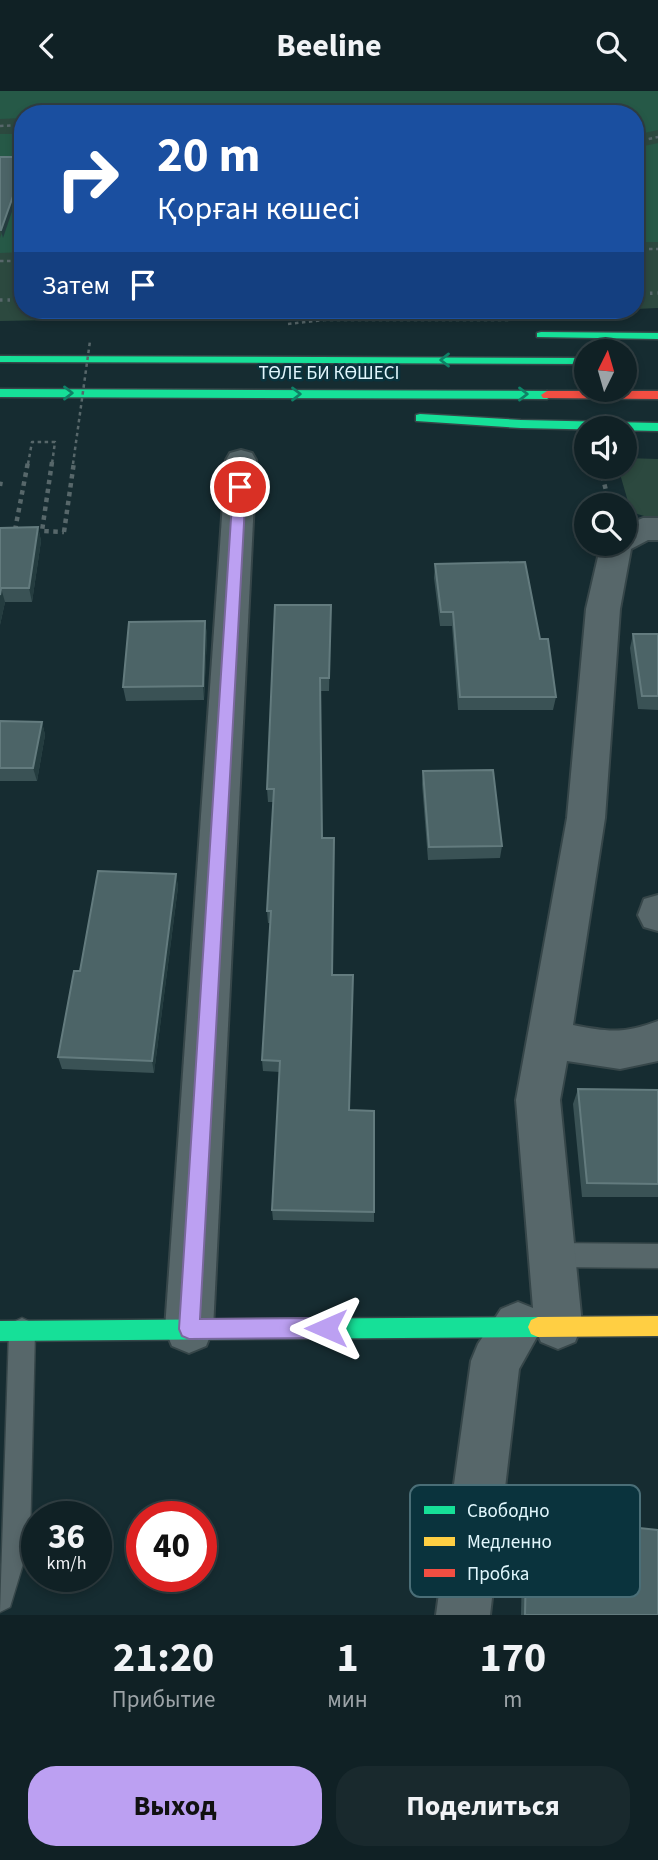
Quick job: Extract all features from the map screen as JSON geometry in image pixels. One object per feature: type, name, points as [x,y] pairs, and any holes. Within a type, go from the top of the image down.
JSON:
[{"type":"main road","points":[[517,327],[658,336]]},
{"type":"main road","points":[[144,359],[329,344]]},
{"type":"main road","name":"ТӨЛЕ БИ КӨШЕСІ","points":[[0,359],[574,361]]},
{"type":"main road","name":"ТӨЛЕ БИ КӨШЕСІ","points":[[0,393],[658,395]]},
{"type":"main road","points":[[142,393],[323,411]]},
{"type":"main road","points":[[403,417],[521,424],[658,427]]},
{"type":"main road","points":[[11,1331],[658,1326]]},
{"type":"street","points":[[189,1329],[242,460]]},
{"type":"street","points":[[637,532],[643,529],[658,529]]},
{"type":"street","points":[[479,1485],[495,1361],[538,1326],[552,1255],[538,1100],[586,818],[603,609],[613,556]]},
{"type":"street","points":[[549,1039],[601,1048],[641,1049],[658,1040]]},
{"type":"street","points":[[463,1615],[465,1597]]},
{"type":"lane","points":[[552,1255],[658,1256]]},
{"type":"lane","points":[[0,1597],[16,1541],[11,1331]]},
{"type":"path","points":[[284,325],[324,320],[517,327]]},
{"type":"path","points":[[9,530],[17,530],[32,442],[55,442],[42,531],[64,532],[90,341]]},
{"type":"path","points":[[0,487],[1,481]]},
{"type":"green space","points":[[0,91],[658,91],[658,308],[644,309],[644,105],[14,105],[14,319],[107,319],[0,321]]},
{"type":"green space","points":[[0,91],[658,91],[658,130],[644,133],[644,105],[14,105],[14,118],[0,119]]},
{"type":"green space","points":[[0,134],[14,134],[14,164],[0,164]]},
{"type":"green space","points":[[658,143],[658,242],[644,242],[644,146]]},
{"type":"green space","points":[[14,202],[14,252],[0,253],[0,238]]},
{"type":"green space","points":[[637,458],[658,459],[658,516],[637,514],[637,493],[626,493],[621,479],[637,479]]},
{"type":"building","points":[[0,157],[14,157],[14,193],[0,230]]},
{"type":"building","points":[[38,527],[29,588],[1,588],[0,595],[0,528]]},
{"type":"building","points":[[525,562],[540,639],[548,639],[556,697],[460,697],[453,612],[441,612],[435,564]]},
{"type":"building","points":[[275,605],[331,605],[329,678],[320,678],[322,838],[334,838],[332,975],[353,975],[349,1110],[374,1111],[374,1212],[272,1210],[280,1061],[262,1060],[271,911],[267,911],[274,789],[267,789]]},
{"type":"building","points":[[205,621],[203,686],[123,687],[129,622]]},
{"type":"building","points":[[633,634],[658,634],[658,696],[642,696]]},
{"type":"building","points":[[0,721],[42,722],[33,768],[0,768]]},
{"type":"building","points":[[493,770],[502,846],[429,847],[423,771]]},
{"type":"building","points":[[98,871],[176,874],[152,1061],[58,1057],[74,971],[80,971]]},
{"type":"building","points":[[578,1089],[658,1090],[658,1184],[587,1183]]},
{"type":"building","points":[[640,1528],[658,1530],[658,1615],[525,1615],[525,1597],[640,1597]]},
{"type":"railway","points":[[644,294],[658,293]]},
{"type":"railway","points":[[0,300],[14,300]]},
{"type":"traffic: fast","points":[[541,335],[658,336]]},
{"type":"traffic: fast","points":[[0,359],[574,361]]},
{"type":"traffic: fast","points":[[0,393],[547,395]]},
{"type":"traffic: fast","points":[[420,418],[521,424],[658,427]]},
{"type":"traffic: fast","points":[[0,1331],[538,1327]]},
{"type":"traffic: slow","points":[[538,1327],[658,1326]]},
{"type":"traffic: jam","points":[[547,395],[658,395]]},
{"type":"route","points":[[240,487],[189,1329],[326,1328]]}]
